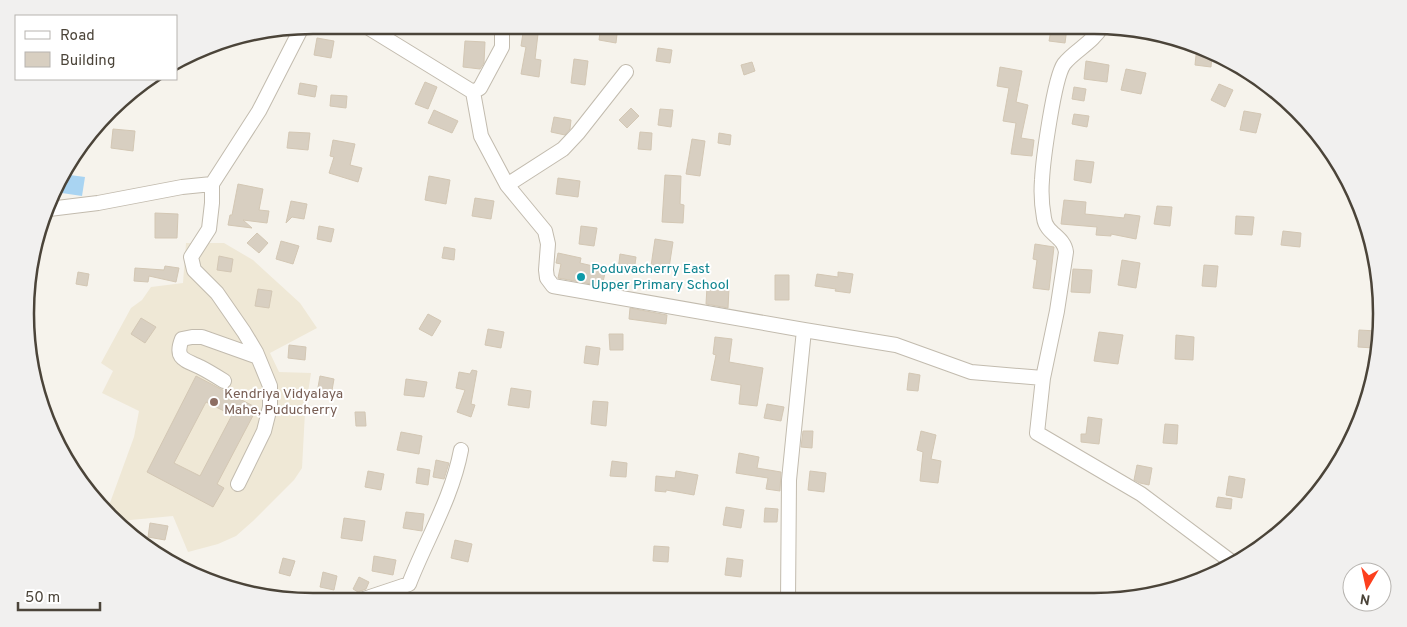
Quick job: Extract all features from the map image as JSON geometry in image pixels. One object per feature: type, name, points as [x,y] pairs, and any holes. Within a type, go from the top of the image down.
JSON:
[{"type":"street","points":[[238,484],[264,431],[270,407],[270,386],[258,357],[244,332],[217,293],[194,270],[191,256],[209,229],[212,184],[259,111],[298,34]]},
{"type":"street","points":[[379,34],[473,92],[480,136],[507,185],[545,231],[548,244],[546,270],[553,286],[896,345],[971,372],[1043,378]]},
{"type":"street","points":[[473,92],[480,88],[502,47],[502,34]]},
{"type":"street","points":[[1098,34],[1064,65],[1055,91],[1042,181],[1044,217],[1046,226],[1062,241],[1066,252],[1057,311],[1043,378],[1037,433],[1141,494],[1227,559]]},
{"type":"street","points":[[507,185],[563,149],[578,134],[626,72]]},
{"type":"street","points":[[54,208],[98,203],[182,186],[212,184]]},
{"type":"street","points":[[788,593],[790,480],[804,330]]},
{"type":"street","points":[[224,381],[184,360],[178,348],[182,339],[202,337],[258,357]]},
{"type":"street","points":[[382,593],[409,584],[454,478],[461,450]]},
{"type":"shaded area","name":"Kendriya Vidyalaya Mahe, Puducherry","points":[[186,243],[224,243],[253,260],[300,303],[317,328],[270,353],[279,372],[311,373],[305,412],[302,468],[294,480],[236,536],[218,544],[188,552],[173,516],[125,520],[109,504],[134,437],[139,411],[102,393],[113,371],[101,363],[131,308],[142,300],[151,287],[183,283]]},
{"type":"water","points":[[70,175],[85,177],[82,196],[62,193]]},
{"type":"building","points":[[523,34],[538,34],[535,59],[541,60],[539,77],[521,74],[526,47],[521,46]]},
{"type":"building","points":[[600,34],[617,34],[616,43],[599,40]]},
{"type":"building","points":[[1050,34],[1066,34],[1065,43],[1049,41]]},
{"type":"building","points":[[317,38],[334,41],[331,58],[314,55]]},
{"type":"building","points":[[465,41],[485,42],[484,63],[480,69],[463,67]]},
{"type":"building","points":[[658,48],[672,50],[670,63],[656,61]]},
{"type":"building","points":[[1196,53],[1212,60],[1211,67],[1195,65]]},
{"type":"building","points":[[574,59],[588,61],[585,85],[571,83]]},
{"type":"building","points":[[1086,61],[1109,65],[1107,82],[1084,79]]},
{"type":"building","points":[[752,62],[755,71],[744,75],[741,65]]},
{"type":"building","points":[[1000,67],[1022,71],[1016,102],[1028,105],[1021,138],[1034,140],[1032,156],[1011,154],[1016,123],[1003,121],[1009,88],[997,86]]},
{"type":"building","points":[[1126,69],[1146,73],[1141,94],[1121,90]]},
{"type":"building","points":[[425,82],[437,87],[428,109],[415,104]]},
{"type":"building","points":[[300,83],[317,86],[315,97],[298,94]]},
{"type":"building","points":[[1219,84],[1233,90],[1225,107],[1211,100]]},
{"type":"building","points":[[1074,87],[1086,89],[1084,101],[1072,99]]},
{"type":"building","points":[[331,95],[347,96],[346,108],[330,106]]},
{"type":"building","points":[[631,108],[639,116],[627,128],[619,120]]},
{"type":"building","points":[[660,109],[673,110],[671,127],[658,125]]},
{"type":"building","points":[[434,110],[458,121],[452,133],[428,123]]},
{"type":"building","points":[[1244,111],[1261,114],[1256,133],[1240,130]]},
{"type":"building","points":[[1074,114],[1089,116],[1087,127],[1072,124]]},
{"type":"building","points":[[554,117],[571,120],[570,129],[565,135],[551,132]]},
{"type":"building","points":[[113,129],[135,131],[133,151],[111,148]]},
{"type":"building","points":[[289,132],[310,133],[308,150],[287,148]]},
{"type":"building","points":[[640,132],[652,133],[651,150],[638,149]]},
{"type":"building","points":[[719,133],[731,135],[730,145],[718,143]]},
{"type":"building","points":[[692,139],[705,141],[700,176],[686,174]]},
{"type":"building","points":[[333,140],[355,144],[350,165],[362,168],[358,182],[329,173],[334,157],[330,156]]},
{"type":"building","points":[[1076,160],[1094,162],[1091,183],[1074,180]]},
{"type":"building","points":[[665,175],[681,176],[680,204],[684,205],[683,223],[662,222]]},
{"type":"building","points":[[429,176],[450,180],[446,204],[425,200]]},
{"type":"building","points":[[558,178],[580,181],[578,197],[556,194]]},
{"type":"building","points":[[238,184],[263,189],[259,210],[269,211],[267,223],[243,220],[252,228],[228,225],[230,215],[232,215]]},
{"type":"building","points":[[475,198],[494,201],[491,219],[472,216]]},
{"type":"building","points":[[1064,200],[1086,202],[1085,214],[1124,218],[1125,214],[1140,216],[1136,239],[1111,234],[1111,236],[1096,235],[1097,227],[1061,224]]},
{"type":"building","points":[[291,201],[307,204],[304,219],[292,217],[286,223]]},
{"type":"building","points":[[1157,206],[1172,207],[1170,226],[1154,224]]},
{"type":"building","points":[[155,213],[178,214],[177,238],[155,238]]},
{"type":"building","points":[[1236,216],[1254,217],[1252,235],[1235,234]]},
{"type":"building","points":[[319,226],[334,229],[331,242],[317,239]]},
{"type":"building","points":[[581,226],[597,228],[594,246],[579,244]]},
{"type":"building","points":[[1283,231],[1301,233],[1300,247],[1281,245]]},
{"type":"building","points":[[257,233],[268,243],[259,253],[247,243]]},
{"type":"building","points":[[655,239],[673,242],[669,268],[651,266]]},
{"type":"building","points":[[281,241],[299,246],[293,264],[276,259]]},
{"type":"building","points":[[1035,244],[1054,247],[1049,290],[1033,288],[1037,260],[1033,259]]},
{"type":"building","points":[[444,247],[455,249],[454,260],[442,258]]},
{"type":"building","points":[[558,253],[581,258],[580,263],[606,269],[602,286],[558,278],[561,264],[556,263]]},
{"type":"building","points":[[620,254],[636,257],[634,272],[618,270]]},
{"type":"building","points":[[219,256],[233,259],[231,272],[217,270]]},
{"type":"building","points":[[1122,260],[1140,263],[1136,288],[1118,285]]},
{"type":"building","points":[[1204,265],[1218,266],[1216,287],[1202,286]]},
{"type":"building","points":[[165,266],[179,268],[176,282],[149,276],[148,282],[134,281],[135,268],[164,270]]},
{"type":"building","points":[[1073,269],[1092,270],[1090,293],[1071,292]]},
{"type":"building","points":[[78,272],[89,274],[87,286],[76,284]]},
{"type":"building","points":[[838,272],[853,274],[850,293],[815,286],[817,274],[838,277]]},
{"type":"building","points":[[775,275],[789,275],[789,300],[775,300]]},
{"type":"building","points":[[707,287],[729,288],[728,308],[706,304]]},
{"type":"building","points":[[258,289],[272,291],[269,308],[255,306]]},
{"type":"building","points":[[630,308],[667,315],[666,324],[629,319]]},
{"type":"building","points":[[428,314],[441,321],[432,336],[419,329]]},
{"type":"building","points":[[141,318],[156,327],[145,343],[131,334]]},
{"type":"building","points":[[488,329],[504,332],[501,348],[485,345]]},
{"type":"building","points":[[1359,330],[1373,331],[1371,348],[1358,347]]},
{"type":"building","points":[[1099,332],[1123,335],[1118,364],[1094,361]]},
{"type":"building","points":[[609,334],[623,334],[623,350],[610,350]]},
{"type":"building","points":[[1176,335],[1194,337],[1193,360],[1175,359]]},
{"type":"building","points":[[715,337],[732,339],[729,362],[763,368],[757,406],[739,404],[741,385],[711,380],[716,355],[713,354]]},
{"type":"building","points":[[289,345],[306,347],[305,360],[288,358]]},
{"type":"building","points":[[586,346],[600,348],[598,365],[584,363]]},
{"type":"building","points":[[472,370],[477,371],[471,404],[475,405],[471,417],[457,412],[465,390],[456,388],[459,372],[470,374]]},
{"type":"building","points":[[909,373],[920,375],[918,391],[907,390]]},
{"type":"building","name":"Kendriya Vidyalaya Mahe, Puducherry","points":[[196,376],[257,408],[217,484],[224,488],[213,507],[147,472]],"holes":[[[206,402],[232,415],[200,476],[174,463]]]},
{"type":"building","points":[[320,376],[334,379],[331,396],[317,393]]},
{"type":"building","points":[[406,379],[427,382],[424,397],[404,395]]},
{"type":"building","points":[[511,388],[531,391],[529,408],[508,405]]},
{"type":"building","points":[[593,401],[608,402],[606,426],[591,424]]},
{"type":"building","points":[[767,404],[784,407],[781,421],[764,418]]},
{"type":"building","points":[[355,412],[365,412],[366,426],[356,426]]},
{"type":"building","points":[[1088,417],[1102,419],[1099,444],[1081,442],[1081,434],[1086,434]]},
{"type":"building","points":[[1165,424],[1178,425],[1177,444],[1163,443]]},
{"type":"building","points":[[803,431],[813,431],[812,448],[801,447]]},
{"type":"building","points":[[921,431],[936,435],[931,459],[941,461],[938,483],[920,481],[923,452],[917,450]]},
{"type":"building","points":[[401,432],[422,436],[419,454],[397,450]]},
{"type":"building","points":[[739,453],[759,457],[757,468],[781,472],[780,491],[766,489],[768,478],[736,473]]},
{"type":"building","points":[[436,460],[449,463],[444,479],[433,477]]},
{"type":"building","points":[[612,461],[627,463],[626,477],[610,476]]},
{"type":"building","points":[[1137,465],[1152,468],[1149,485],[1134,480]]},
{"type":"building","points":[[418,468],[430,470],[428,485],[416,483]]},
{"type":"building","points":[[368,471],[384,474],[381,490],[365,487]]},
{"type":"building","points":[[676,471],[698,475],[694,495],[666,490],[666,492],[655,491],[656,476],[675,478]]},
{"type":"building","points":[[810,471],[826,473],[824,492],[808,490]]},
{"type":"building","points":[[1229,476],[1245,479],[1242,498],[1226,495]]},
{"type":"building","points":[[1218,497],[1232,499],[1231,509],[1216,507]]},
{"type":"building","points":[[726,507],[744,510],[741,528],[723,525]]},
{"type":"building","points":[[765,508],[778,509],[777,522],[764,522]]},
{"type":"building","points":[[406,512],[424,514],[422,531],[403,528]]},
{"type":"building","points":[[344,518],[365,521],[362,541],[341,538]]},
{"type":"building","points":[[150,523],[168,526],[165,540],[148,537]]},
{"type":"building","points":[[455,540],[472,544],[468,562],[451,558]]},
{"type":"building","points":[[654,546],[669,547],[668,562],[653,561]]},
{"type":"building","points":[[374,556],[396,560],[393,575],[372,571]]},
{"type":"building","points":[[283,558],[295,561],[290,576],[279,573]]},
{"type":"building","points":[[727,558],[743,560],[741,577],[725,575]]},
{"type":"building","points":[[323,572],[337,576],[334,590],[320,587]]},
{"type":"building","points":[[359,577],[369,582],[366,589],[358,592],[353,589]]},
{"type":"place","name":"Poduvacherry East Upper Primary School","points":[[581,277]]},
{"type":"place","name":"Kendriya Vidyalaya Mahe, Puducherry","points":[[214,402]]}]
